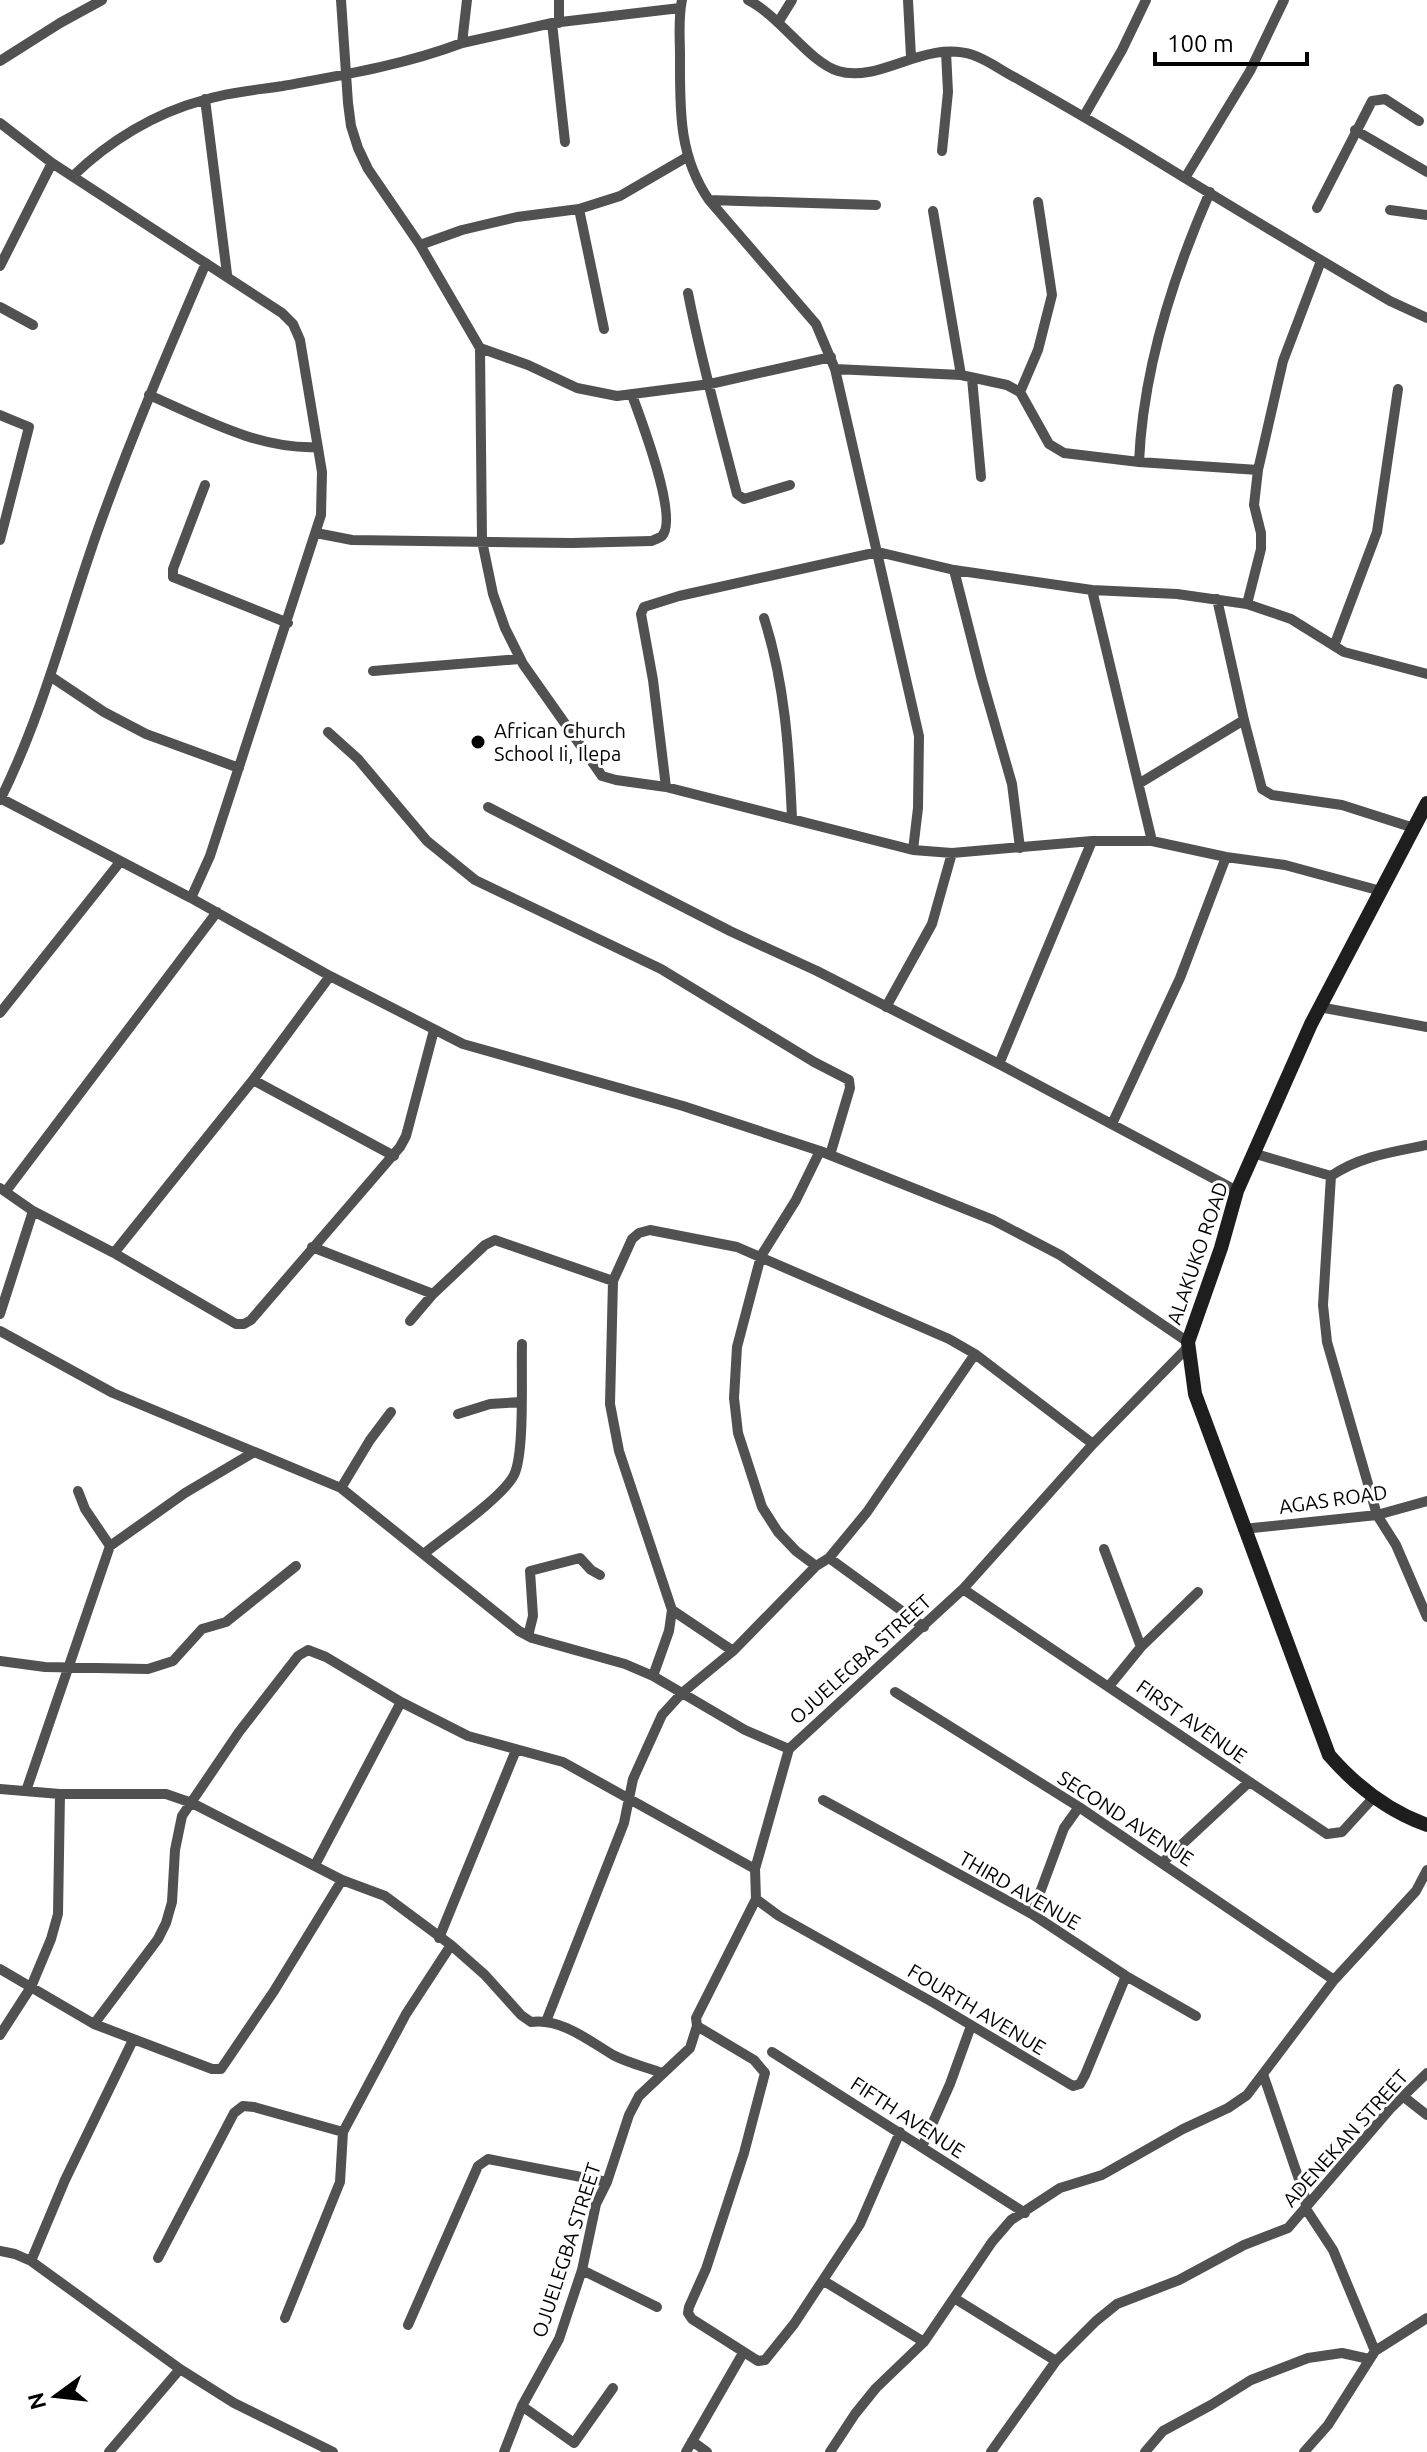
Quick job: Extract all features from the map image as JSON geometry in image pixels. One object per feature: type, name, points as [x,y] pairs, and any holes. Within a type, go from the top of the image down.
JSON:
[{"type":"main road","name":"ALAKUKO ROAD","points":[[1427,803],[1319,1007],[1237,1191],[1187,1345],[1195,1394],[1329,1755],[1351,1781],[1373,1798],[1427,1825]]},
{"type":"street","points":[[0,61],[102,0]]},
{"type":"street","points":[[341,0],[345,75],[351,126],[358,148],[368,169],[420,245],[480,348],[482,541],[493,594],[520,659],[602,776],[666,787],[913,850],[952,853],[1092,841],[1152,841],[1313,871],[1381,891]]},
{"type":"street","points":[[462,43],[467,0]]},
{"type":"street","points":[[559,0],[556,23],[565,142]]},
{"type":"street","points":[[748,0],[762,7],[799,43],[841,72],[865,74],[911,57],[946,52],[974,55],[1084,116],[1321,261],[1390,301],[1427,318]]},
{"type":"street","points":[[779,21],[792,0]]},
{"type":"street","points":[[908,0],[911,57]]},
{"type":"street","points":[[1084,116],[1122,50],[1146,0]]},
{"type":"street","points":[[1185,178],[1250,71],[1284,0]]},
{"type":"street","points":[[73,176],[119,138],[205,99],[345,75],[462,43],[556,23],[681,4],[680,107],[687,157],[709,200],[816,324],[835,369],[919,736],[918,808],[913,850]]},
{"type":"street","points":[[942,151],[948,92],[946,52]]},
{"type":"street","points":[[205,99],[227,274]]},
{"type":"street","points":[[1317,208],[1368,105],[1377,99],[1385,99],[1419,121]]},
{"type":"street","points":[[0,123],[52,163],[227,274],[282,313],[293,324],[304,362],[318,447],[321,515],[210,856],[191,898]]},
{"type":"street","points":[[1355,130],[1427,172]]},
{"type":"street","points":[[420,245],[462,230],[517,217],[579,209],[620,196],[687,157]]},
{"type":"street","points":[[0,266],[52,163]]},
{"type":"street","points":[[1139,462],[1143,417],[1166,308],[1210,192]]},
{"type":"street","points":[[709,200],[876,205]]},
{"type":"street","points":[[1020,392],[1038,350],[1052,295],[1038,202]]},
{"type":"street","points":[[579,209],[604,329]]},
{"type":"street","points":[[1390,210],[1427,215]]},
{"type":"street","points":[[933,211],[967,376],[981,477]]},
{"type":"street","points":[[1247,604],[1261,549],[1261,533],[1254,505],[1258,470],[1286,350],[1321,261]]},
{"type":"street","points":[[206,263],[149,395],[100,525],[50,676],[0,799],[463,1044],[683,1106],[825,1153],[993,1220],[1046,1247],[1187,1345]]},
{"type":"street","points":[[688,293],[701,362],[710,384],[737,494],[744,499],[790,485]]},
{"type":"street","points":[[0,307],[33,325]]},
{"type":"street","points":[[480,348],[528,365],[577,388],[617,396],[710,384],[831,357]]},
{"type":"street","points":[[835,369],[967,376],[995,382],[1020,392],[1049,444],[1057,450],[1079,456],[1258,470]]},
{"type":"street","points":[[1334,646],[1377,532],[1398,389]]},
{"type":"street","points":[[149,395],[237,433],[301,448],[318,447]]},
{"type":"street","points":[[316,533],[352,540],[638,543],[662,536],[665,502],[656,463],[632,395]]},
{"type":"street","points":[[0,415],[29,427],[0,540]]},
{"type":"street","points":[[205,485],[173,569],[173,577],[288,623]]},
{"type":"street","points":[[666,787],[653,680],[641,614],[644,607],[679,596],[878,552],[954,570],[1092,590],[1247,604],[1291,619],[1334,646],[1362,658],[1427,674]]},
{"type":"street","points":[[954,570],[1012,784],[1020,848]]},
{"type":"street","points":[[1092,590],[1152,841]]},
{"type":"street","points":[[1217,599],[1260,786],[1265,792],[1342,805],[1414,828]]},
{"type":"street","points":[[764,618],[783,699],[792,818]]},
{"type":"street","points":[[373,671],[520,659]]},
{"type":"street","points":[[50,676],[104,712],[146,734],[239,768]]},
{"type":"street","points":[[1140,783],[1244,720]]},
{"type":"street","points":[[328,732],[358,759],[427,841],[475,880],[661,969],[849,1080],[850,1088],[825,1153],[761,1256],[737,1347],[734,1398],[738,1433],[762,1507],[778,1532],[816,1566]]},
{"type":"street","points":[[488,807],[999,1064],[1237,1191]]},
{"type":"street","points":[[999,1064],[1092,841]]},
{"type":"street","points":[[886,1007],[930,928],[952,853]]},
{"type":"street","points":[[1112,1124],[1180,978],[1226,857]]},
{"type":"street","points":[[0,1013],[120,862]]},
{"type":"street","points":[[217,912],[3,1190],[33,1211],[114,1253],[236,1324],[244,1324],[394,1156],[406,1136],[434,1030]]},
{"type":"street","points":[[114,1253],[253,1080],[330,976]]},
{"type":"street","points":[[1319,1007],[1427,1027]]},
{"type":"street","points":[[253,1080],[394,1156]]},
{"type":"street","points":[[1331,1176],[1367,1157],[1427,1145]]},
{"type":"street","points":[[1256,1154],[1331,1176]]},
{"type":"street","points":[[1331,1176],[1323,1305],[1327,1342],[1377,1515],[1396,1545],[1427,1617]]},
{"type":"street","points":[[0,1314],[33,1211]]},
{"type":"street","points":[[653,1676],[669,1631],[672,1610],[613,1428],[610,1404],[613,1281],[632,1239],[639,1233],[650,1230],[737,1247],[949,1339],[975,1354],[1093,1444]]},
{"type":"street","points":[[410,1321],[433,1294],[485,1245],[495,1240],[613,1281]]},
{"type":"street","points":[[312,1247],[433,1294]]},
{"type":"street","points":[[0,1331],[113,1393],[341,1488],[425,1553],[448,1576],[528,1636],[625,1664],[653,1676],[745,1730],[789,1749]]},
{"type":"street","points":[[425,1553],[503,1490],[514,1475],[520,1444],[522,1344]]},
{"type":"street","name":"OJUELEGBA STREET","points":[[504,2452],[522,2406],[559,2339],[582,2270],[596,2204],[607,2182],[629,2115],[639,2096],[690,2048],[697,2026],[696,2018],[756,1899],[755,1869],[789,1749],[963,1589],[1187,1345]]},
{"type":"street","points":[[547,2019],[624,1823],[633,1779],[662,1715],[682,1693],[733,1651],[816,1566],[829,1558],[867,1512],[975,1354]]},
{"type":"street","points":[[458,1414],[490,1404],[521,1402]]},
{"type":"street","points":[[341,1488],[391,1412]]},
{"type":"street","points":[[26,1791],[110,1546],[185,1493],[254,1452]]},
{"type":"street","points":[[78,1491],[85,1509],[110,1546]]},
{"type":"street","name":"AGAS ROAD","points":[[1243,1529],[1377,1515],[1427,1501]]},
{"type":"street","points":[[1104,1549],[1141,1647]]},
{"type":"street","points":[[528,1636],[533,1616],[530,1571],[580,1558],[600,1575]]},
{"type":"street","points":[[829,1558],[924,1627]]},
{"type":"street","points":[[0,1661],[45,1667],[148,1669],[173,1661],[202,1629],[226,1622],[296,1566]]},
{"type":"street","name":"FIRST AVENUE","points":[[963,1589],[1110,1685],[1248,1783],[1327,1834],[1342,1832],[1373,1798]]},
{"type":"street","points":[[1110,1685],[1141,1647],[1198,1592]]},
{"type":"street","points":[[672,1610],[733,1651]]},
{"type":"street","points":[[94,2024],[158,1939],[166,1923],[172,1902],[177,1838],[182,1816],[239,1732],[303,1652],[308,1650],[468,1736],[563,1762],[755,1869]]},
{"type":"street","name":"SECOND AVENUE","points":[[895,1692],[1163,1862],[1334,1980]]},
{"type":"street","points":[[315,1865],[401,1702]]},
{"type":"street","points":[[439,1938],[516,1750]]},
{"type":"street","points":[[1163,1862],[1248,1783]]},
{"type":"street","points":[[0,1789],[60,1794],[166,1794],[192,1803],[342,1880],[385,1896],[451,1945],[531,2022],[547,2019],[615,2056],[662,2073]]},
{"type":"street","points":[[0,2035],[31,1987],[58,1914],[60,1794]]},
{"type":"street","name":"THIRD AVENUE","points":[[823,1800],[1032,1914],[1126,1976],[1196,2016]]},
{"type":"street","points":[[1032,1914],[1064,1828],[1079,1807]]},
{"type":"street","points":[[830,2452],[862,2405],[924,2342],[992,2242],[1011,2220],[1060,2188],[1102,2175],[1247,2095],[1334,1980],[1416,1891],[1427,1870]]},
{"type":"street","points":[[0,1969],[94,2024],[212,2069],[221,2069],[274,1991],[342,1880]]},
{"type":"street","name":"FOURTH AVENUE","points":[[756,1899],[779,1916],[1073,2086],[1080,2084],[1085,2075],[1126,1976]]},
{"type":"street","points":[[285,2318],[340,2182],[343,2132],[406,2014],[451,1945]]},
{"type":"street","points":[[697,2026],[754,2060],[765,2073],[739,2168],[688,2313],[692,2319],[758,2361],[765,2360],[824,2281],[860,2224],[900,2132]]},
{"type":"street","points":[[922,2147],[971,2026]]},
{"type":"street","points":[[31,2261],[65,2180],[133,2040]]},
{"type":"street","name":"FIFTH AVENUE","points":[[772,2052],[1025,2213]]},
{"type":"street","name":"ADENEKAN STREET","points":[[991,2452],[1056,2361],[1117,2304],[1179,2280],[1244,2245],[1288,2228],[1390,2109],[1427,2073]]},
{"type":"street","points":[[1263,2074],[1305,2197],[1306,2209],[1333,2250],[1372,2355]]},
{"type":"street","points":[[1404,2097],[1427,2115]]},
{"type":"street","points":[[158,2258],[234,2113],[243,2106],[343,2132]]},
{"type":"street","points":[[408,2325],[478,2166],[488,2159],[607,2182]]},
{"type":"street","points":[[0,2251],[31,2261],[180,2369],[234,2403],[333,2452]]},
{"type":"street","points":[[582,2270],[657,2307]]},
{"type":"street","points":[[824,2281],[924,2342]]},
{"type":"street","points":[[954,2298],[1056,2361]]},
{"type":"street","points":[[1304,2452],[1328,2425],[1372,2355],[1427,2318]]},
{"type":"street","points":[[686,2452],[743,2353]]},
{"type":"street","points":[[1145,2452],[1163,2431],[1251,2380],[1308,2358],[1342,2353],[1372,2355]]},
{"type":"street","points":[[109,2452],[180,2369]]},
{"type":"street","points":[[522,2406],[574,2443],[613,2388]]},
{"type":"street","points":[[692,2441],[707,2452]]},
{"type":"place","name":"African Church School Ii, Ilepa","points":[[478,742]]}]
